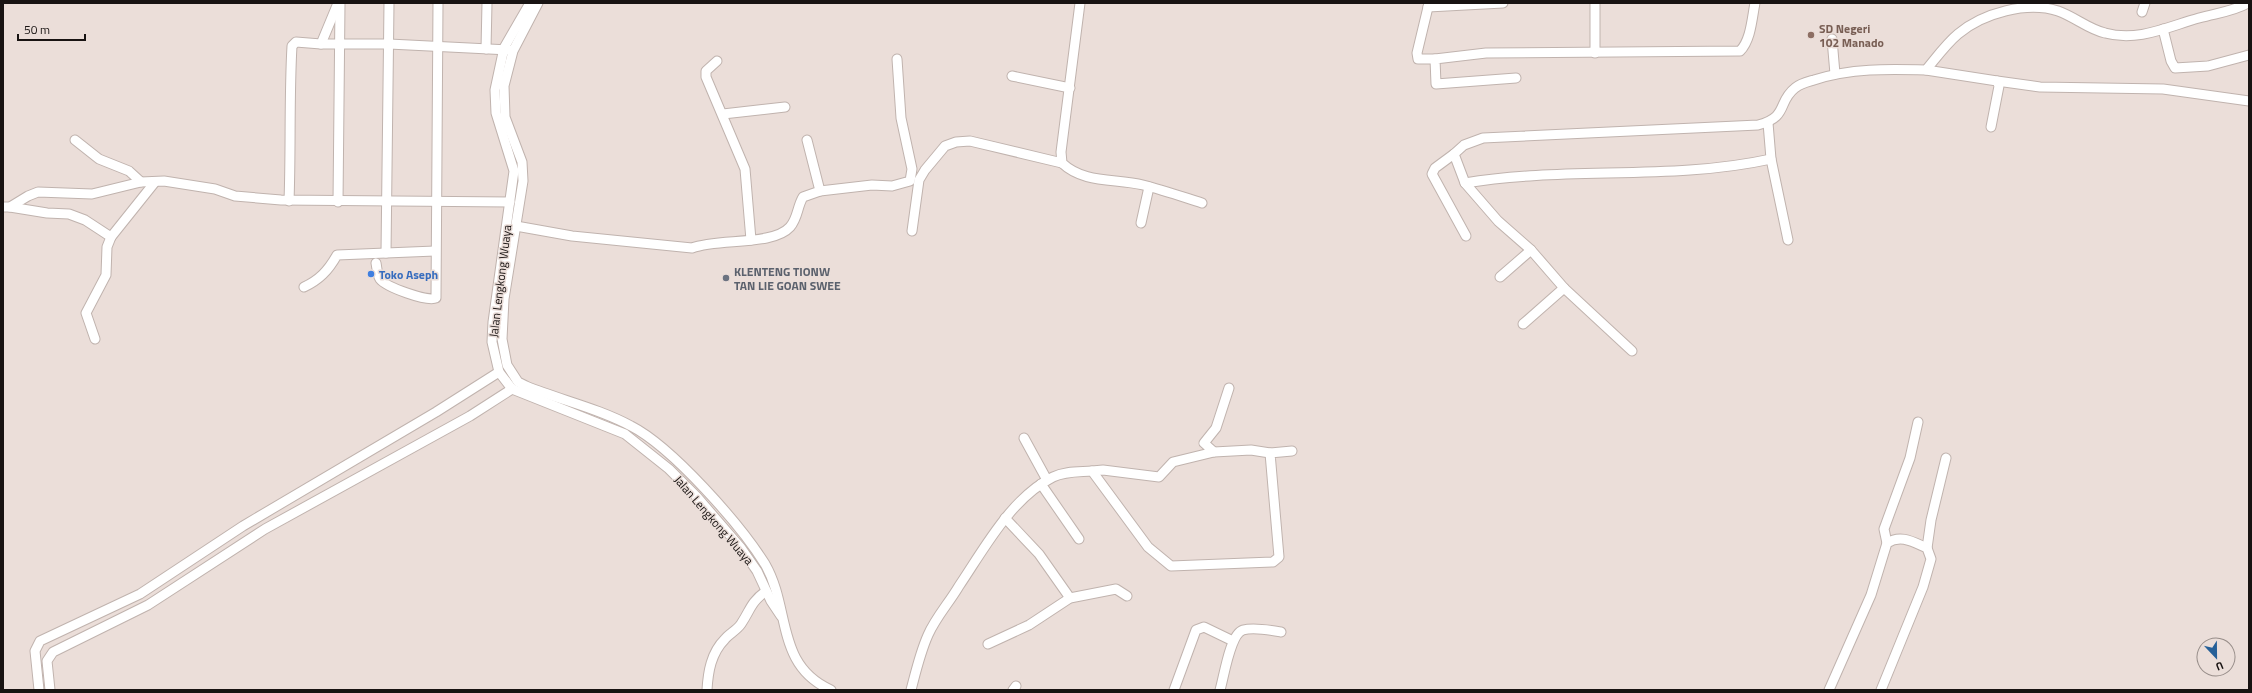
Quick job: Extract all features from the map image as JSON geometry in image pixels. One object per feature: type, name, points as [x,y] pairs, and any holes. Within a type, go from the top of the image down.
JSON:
[{"type":"street","points":[[321,44],[339,3]]},
{"type":"street","points":[[338,202],[340,44],[339,3]]},
{"type":"street","points":[[386,253],[389,3]]},
{"type":"street","points":[[376,263],[380,279],[386,284],[421,298],[434,299],[437,289],[436,202],[438,3]]},
{"type":"street","points":[[486,49],[487,3]]},
{"type":"street","name":"Jalan Lengkong Wuaya","points":[[530,3],[497,74],[495,102],[496,113],[514,166],[493,322],[492,342],[499,372],[512,389],[625,434],[669,469],[697,497],[757,571],[766,591],[783,619]]},
{"type":"street","name":"Jalan Lengkong Wuaya","points":[[538,3],[508,50],[503,98],[505,117],[522,162],[523,181],[504,299],[502,322],[503,354],[512,374],[518,382],[611,416],[653,439],[698,483],[748,540],[772,578],[778,593],[783,619]]},
{"type":"street","points":[[1062,163],[1061,152],[1080,3]]},
{"type":"street","points":[[1503,3],[1428,5],[1418,44],[1418,60],[1486,53],[1740,51],[1748,37],[1754,3]]},
{"type":"street","points":[[1595,3],[1595,53]]},
{"type":"street","points":[[1926,70],[1959,34],[1982,20],[2012,10],[2048,8],[2066,14],[2095,30],[2113,35],[2132,36],[2229,12],[2248,3]]},
{"type":"street","points":[[2163,29],[2171,61],[2175,68],[2208,66],[2249,55]]},
{"type":"street","points":[[1832,39],[1836,74]]},
{"type":"street","points":[[289,201],[291,139],[290,91],[292,46],[296,42],[321,44],[389,44],[508,50]]},
{"type":"street","points":[[516,226],[572,236],[692,248],[711,242],[751,240],[782,234],[796,218],[799,204],[803,197],[820,191],[872,186],[892,186],[910,181],[912,169],[901,118],[897,58]]},
{"type":"street","points":[[1435,59],[1436,84],[1516,78]]},
{"type":"street","points":[[717,61],[706,71],[706,77],[723,114],[744,169],[751,240]]},
{"type":"street","points":[[1466,236],[1432,174],[1435,168],[1454,154],[1464,144],[1483,138],[1728,128],[1768,123],[1779,116],[1793,89],[1801,84],[1836,74],[1866,69],[1926,70],[2040,87],[2163,89],[2249,101]]},
{"type":"street","points":[[1012,76],[1070,88]]},
{"type":"street","points":[[1991,127],[2000,86],[1997,81]]},
{"type":"street","points":[[723,114],[785,107]]},
{"type":"street","points":[[1768,123],[1771,159],[1788,240]]},
{"type":"street","points":[[76,140],[99,158],[129,171],[141,182]]},
{"type":"street","points":[[807,140],[820,191]]},
{"type":"street","points":[[912,231],[919,180],[932,158],[945,146],[956,142],[970,141],[1062,163],[1072,173],[1086,177],[1149,187],[1202,203]]},
{"type":"street","points":[[1454,154],[1465,183],[1498,220],[1531,250],[1564,288],[1632,351]]},
{"type":"street","points":[[1465,183],[1493,178],[1565,173],[1703,170],[1738,166],[1771,159]]},
{"type":"street","points":[[6,207],[34,193],[92,194],[141,182],[177,182],[215,189],[234,196],[289,201],[510,202]]},
{"type":"street","points":[[95,339],[86,313],[106,275],[107,247],[112,238],[155,182]]},
{"type":"street","points":[[1141,223],[1149,187]]},
{"type":"street","points":[[6,207],[47,214],[69,214],[85,220],[112,238]]},
{"type":"street","points":[[1500,277],[1531,250]]},
{"type":"street","points":[[304,288],[317,281],[329,269],[337,256],[436,251]]},
{"type":"street","points":[[1523,324],[1564,288]]},
{"type":"street","points":[[39,690],[35,651],[40,641],[140,594],[243,526],[436,412],[499,372]]},
{"type":"street","points":[[1214,452],[1204,443],[1216,428],[1229,388]]},
{"type":"street","points":[[50,690],[47,661],[53,652],[148,606],[265,529],[470,416],[512,389]]},
{"type":"street","points":[[1829,690],[1871,595],[1887,543],[1884,530],[1910,458],[1918,422]]},
{"type":"street","points":[[1024,438],[1044,482],[1079,539]]},
{"type":"street","points":[[911,690],[920,655],[935,622],[1005,518],[1044,482],[1066,472],[1103,470],[1159,477],[1173,462],[1214,452],[1250,450],[1270,453],[1292,451]]},
{"type":"street","points":[[1092,471],[1148,547],[1171,566],[1273,562],[1279,557],[1270,453]]},
{"type":"street","points":[[1881,690],[1923,587],[1931,559],[1927,548],[1931,520],[1946,458]]},
{"type":"street","points":[[721,525],[729,518]]},
{"type":"street","points":[[1005,518],[1038,554],[1070,598]]},
{"type":"street","points":[[1887,543],[1894,538],[1903,538],[1927,548]]},
{"type":"street","points":[[988,644],[1029,624],[1070,598],[1116,589],[1127,596]]},
{"type":"street","points":[[707,690],[708,675],[716,651],[726,637],[739,626],[752,603],[766,591]]},
{"type":"street","points":[[140,594],[148,606]]},
{"type":"street","points":[[783,619],[786,637],[797,661],[808,676],[831,690]]},
{"type":"street","points":[[1174,690],[1196,630],[1204,627],[1233,641]]},
{"type":"street","points":[[1220,690],[1233,641],[1242,630],[1281,632]]},
{"type":"place","name":"SD Negeri 102 Manado","points":[[1811,35]]},
{"type":"place","name":"Toko Aseph","points":[[371,274]]},
{"type":"place","name":"KLENTENG TIONW TAN LIE GOAN SWEE","points":[[726,278]]}]
